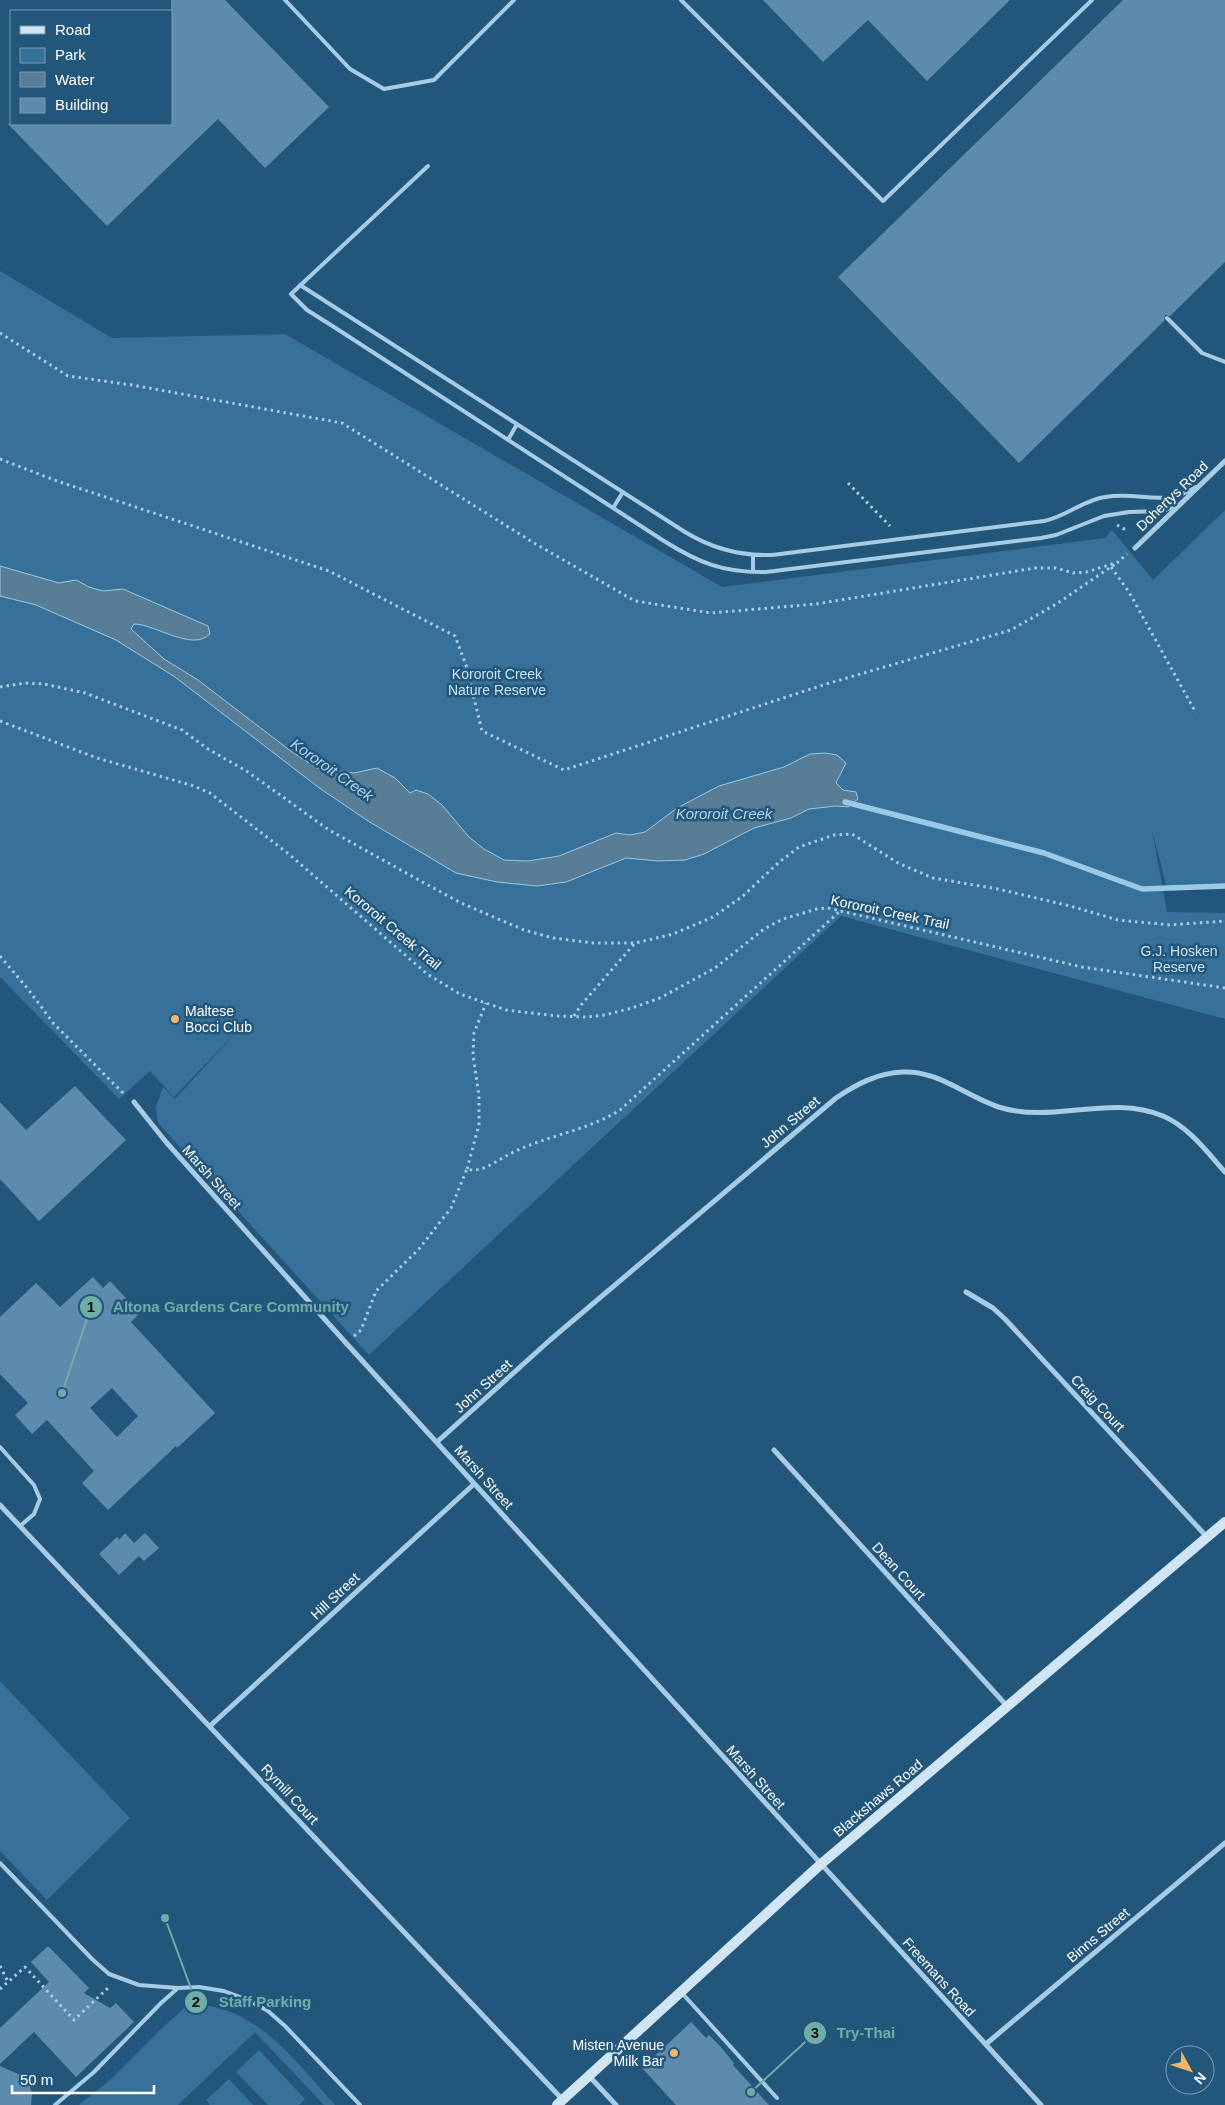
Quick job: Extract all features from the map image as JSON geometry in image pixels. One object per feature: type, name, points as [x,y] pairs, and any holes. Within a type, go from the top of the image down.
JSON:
[{"type":"main road","name":"Blackshaws Road","points":[[560,2102],[821,1864],[1225,1522]]},
{"type":"street","name":"Dohertys Road","points":[[1135,548],[1225,461]]},
{"type":"street","name":"John Street","points":[[437,1442],[550,1340],[836,1098],[861,1082],[886,1074],[905,1072],[925,1075],[945,1082],[1002,1108],[1032,1113],[1096,1108],[1144,1110],[1164,1116],[1180,1126],[1225,1172]]},
{"type":"street","name":"Marsh Street","points":[[134,1102],[166,1142],[346,1343],[821,1864]]},
{"type":"street","name":"Craig Court","points":[[966,1292],[993,1308],[1005,1318],[1207,1538]]},
{"type":"street","name":"Dean Court","points":[[774,1450],[1008,1706]]},
{"type":"street","name":"Hill Street","points":[[210,1726],[474,1484]]},
{"type":"street","name":"Rymill Court","points":[[0,1505],[210,1726],[560,2102]]},
{"type":"street","name":"Binns Street","points":[[986,2044],[1225,1843]]},
{"type":"street","name":"Freemans Road","points":[[821,1864],[1041,2105]]},
{"type":"street","points":[[589,2076],[616,2105]]},
{"type":"lane","points":[[285,0],[350,69],[384,89],[434,80],[514,0]]},
{"type":"lane","points":[[681,0],[883,201],[1092,0]]},
{"type":"lane","points":[[428,166],[291,294],[307,310],[612,508],[702,563],[724,570],[766,572],[1041,538],[1056,535],[1104,516],[1129,512],[1163,511],[1182,502]]},
{"type":"lane","points":[[300,285],[695,538],[724,549],[753,555],[772,555],[1044,521],[1056,518],[1101,497],[1172,498],[1202,483]]},
{"type":"lane","points":[[1167,318],[1202,352],[1209,357],[1225,362]]},
{"type":"lane","points":[[508,440],[517,424]]},
{"type":"lane","points":[[612,508],[623,492]]},
{"type":"lane","points":[[753,555],[753,572]]},
{"type":"lane","points":[[0,1447],[34,1485],[40,1499],[34,1514],[20,1526]]},
{"type":"lane","points":[[0,1863],[92,1959],[110,1974],[139,1986],[198,1987],[224,1991],[248,2000],[268,2011],[285,2026],[360,2105]]},
{"type":"lane","points":[[55,2105],[94,2072],[178,1988]]},
{"type":"lane","points":[[681,1992],[777,2098]]},
{"type":"path","points":[[0,333],[68,376],[132,385],[342,423],[534,543],[635,601],[711,613],[816,604],[1035,568],[1056,568],[1073,573],[1087,572],[1118,562]]},
{"type":"path","points":[[0,458],[56,481],[330,571],[455,636],[466,665],[482,731],[564,770],[823,685],[1011,630],[1058,603],[1118,562],[1135,548]]},
{"type":"path","points":[[848,483],[890,526]]},
{"type":"path","points":[[1111,566],[1129,592],[1196,713]]},
{"type":"path","points":[[0,687],[25,683],[44,684],[85,693],[182,730],[208,750],[248,772],[329,830],[461,903],[524,930],[553,938],[593,943],[635,942],[673,934],[713,917],[743,896],[778,863],[799,847],[834,835],[852,834],[898,863],[933,878],[998,889],[1070,906],[1118,920],[1170,925],[1225,921]]},
{"type":"path","name":"Kororoit Creek Trail","points":[[0,721],[97,758],[194,786],[210,793],[290,855],[427,974],[460,994],[506,1010],[531,1014],[574,1016],[605,1015],[632,1008],[660,998],[715,968],[764,929],[783,919],[817,909],[828,908],[1082,967],[1225,988]]},
{"type":"path","points":[[466,1169],[474,1171],[486,1167],[531,1144],[598,1123],[620,1110],[840,911]]},
{"type":"path","points":[[574,1016],[581,1005],[635,942]]},
{"type":"path","points":[[0,956],[66,1037],[119,1091],[134,1102]]},
{"type":"path","points":[[346,1343],[361,1330],[376,1291],[420,1250],[451,1208],[460,1189],[479,1125],[479,1096],[473,1055],[474,1033],[486,1003]]},
{"type":"path","points":[[0,1966],[8,1982]]},
{"type":"path","points":[[0,1989],[25,1967],[74,2020],[109,1987]]},
{"type":"green space","points":[[0,271],[112,338],[285,334],[722,587],[1105,538],[1112,530],[1153,580],[1225,510],[1225,886],[1167,888],[1152,830],[1167,912],[1225,913],[1225,1019],[841,916],[369,1355],[158,1123],[156,1107],[163,1087],[175,1099],[242,1026],[174,1097],[150,1071],[119,1099],[0,977]]},
{"type":"green space","points":[[0,1681],[130,1818],[47,1900],[0,1851]]},
{"type":"green space","points":[[189,2004],[213,2007],[234,2014],[254,2024],[289,2054],[335,2105],[324,2105],[255,2032],[178,2105],[79,2105],[110,2080]]},
{"type":"green space","points":[[259,2050],[305,2099],[299,2105],[268,2105],[236,2072]]},
{"type":"green space","points":[[229,2079],[253,2105],[210,2105],[206,2100]]},
{"type":"water","name":"Kororoit Creek","points":[[0,566],[59,583],[76,580],[89,587],[103,591],[123,589],[208,626],[210,634],[202,639],[193,640],[173,636],[143,625],[134,624],[131,629],[164,659],[198,680],[292,752],[317,768],[354,773],[377,768],[395,778],[410,793],[416,790],[428,794],[442,805],[469,837],[484,849],[504,860],[528,861],[559,856],[616,833],[630,835],[645,832],[677,808],[719,786],[784,767],[810,754],[825,753],[837,755],[846,763],[836,783],[843,790],[856,792],[858,799],[848,807],[836,806],[809,809],[791,818],[754,828],[704,854],[685,860],[658,861],[626,858],[566,882],[537,886],[497,882],[456,873],[368,821],[318,787],[175,677],[116,640],[36,605],[0,596]]},
{"type":"building","points":[[171,0],[225,0],[329,107],[265,168],[218,119],[107,226],[8,124],[172,125]]},
{"type":"building","points":[[763,0],[1010,0],[927,81],[868,20],[823,62]]},
{"type":"building","points":[[1123,0],[1225,0],[1225,262],[1170,316],[1165,315],[1164,321],[1019,463],[838,277]]},
{"type":"building","points":[[75,1086],[126,1140],[39,1221],[0,1179],[0,1102],[26,1130]]},
{"type":"building","points":[[93,1277],[103,1288],[110,1281],[140,1313],[131,1322],[215,1413],[177,1448],[176,1446],[108,1510],[82,1483],[94,1471],[47,1420],[32,1434],[15,1415],[28,1403],[0,1374],[0,1317],[36,1283],[60,1307]],"holes":[[[112,1388],[138,1416],[117,1437],[90,1408]]]},
{"type":"building","points":[[125,1533],[134,1543],[145,1533],[159,1548],[144,1561],[139,1556],[119,1575],[99,1554],[117,1537],[119,1540]]},
{"type":"building","points":[[48,1946],[89,1988],[84,1993],[110,2008],[116,2003],[134,2022],[76,2077],[34,2032],[0,2064],[0,2028],[49,1982],[31,1962]]},
{"type":"building","points":[[691,2022],[706,2038],[709,2035],[720,2046],[734,2063],[733,2065],[769,2105],[676,2105],[642,2068]]},
{"type":"building","points":[[0,2066],[28,2080],[32,2094],[31,2105],[0,2105]]},
{"type":"waterway","name":"Kororoit Creek","points":[[845,802],[1044,853],[1142,889],[1225,886]]},
{"type":"place","name":"Maltese Bocci Club","points":[[175,1019]]},
{"type":"place","name":"Altona Gardens Care Community","points":[[62,1393]]},
{"type":"place","name":"Staff Parking","points":[[165,1918]]},
{"type":"place","name":"Misten Avenue Milk Bar","points":[[674,2053]]},
{"type":"place","name":"Try-Thai","points":[[751,2092]]},
{"type":"park label","name":"Kororoit Creek Nature Reserve","points":[[497,682]]},
{"type":"park label","name":"G.J. Hosken Reserve","points":[[1179,960]]}]
